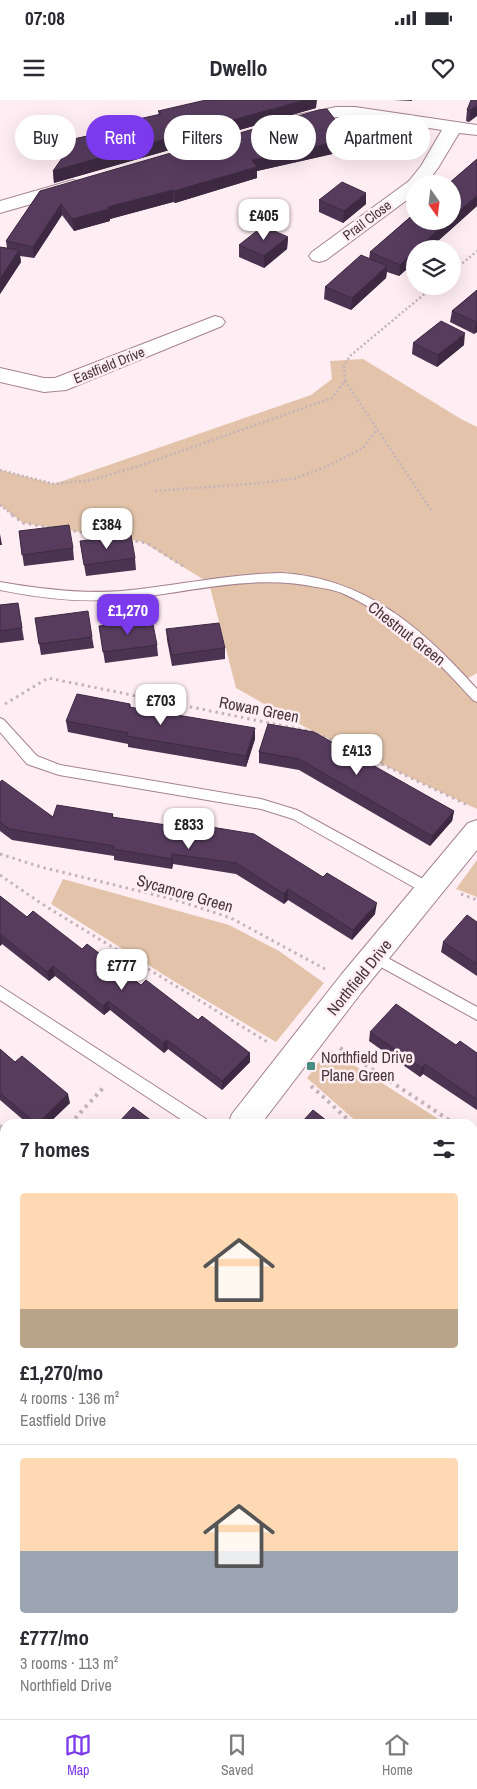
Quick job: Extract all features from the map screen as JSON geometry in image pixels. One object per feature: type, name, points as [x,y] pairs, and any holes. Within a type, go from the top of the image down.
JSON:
[{"type":"street","points":[[316,115],[355,112],[477,130]]},
{"type":"street","name":"Prail Close","points":[[423,175],[430,168],[453,126]]},
{"type":"street","points":[[0,207],[86,182]]},
{"type":"street","name":"Prail Close","points":[[319,256],[406,191]]},
{"type":"street","name":"Eastfield Drive","points":[[0,375],[44,385],[58,386],[215,322]]},
{"type":"street","name":"Northfield Drive","points":[[247,1119],[352,984],[477,831]]},
{"type":"lane","name":"Chestnut Green","points":[[0,586],[42,594],[81,597],[120,595],[277,576],[312,582],[344,590],[367,602],[406,628],[444,659],[477,697]]},
{"type":"lane","points":[[0,723],[32,760],[59,770],[261,804],[297,815],[429,889]]},
{"type":"lane","points":[[375,956],[477,1014]]},
{"type":"lane","points":[[0,992],[194,1119]]},
{"type":"path","points":[[461,264],[477,251]]},
{"type":"path","points":[[423,295],[367,340],[350,356],[344,366],[345,382],[431,510]]},
{"type":"path","points":[[0,470],[54,484],[92,480],[307,408],[332,398],[345,382]]},
{"type":"path","points":[[155,491],[262,483],[297,478],[330,465],[363,448],[377,430]]},
{"type":"path","points":[[0,505],[23,523],[116,538]]},
{"type":"path","points":[[125,539],[147,543],[209,583]]},
{"type":"path","name":"Rowan Green","points":[[0,707],[48,678],[314,732],[477,809]]},
{"type":"path","name":"Sycamore Green","points":[[0,854],[41,868],[176,900],[231,918],[280,943],[352,984]]},
{"type":"path","points":[[0,876],[290,1064],[305,1081],[347,1119]]},
{"type":"path","points":[[314,1032],[447,1119]]},
{"type":"path","points":[[75,1119],[120,1070]]},
{"type":"shaded area","points":[[363,359],[477,427],[477,673],[463,681],[477,697],[477,809],[314,732],[236,688],[209,583],[143,542],[23,523],[0,505],[0,470],[54,484],[311,395],[332,379],[330,361]]},
{"type":"shaded area","points":[[477,860],[477,897],[456,889]]},
{"type":"shaded area","points":[[63,879],[229,925],[279,951],[324,983],[276,1042],[172,980],[51,904]]},
{"type":"shaded area","points":[[329,1049],[438,1119],[353,1119],[307,1078]]},
{"type":"building","points":[[206,100],[304,100],[241,118],[241,115],[164,115],[164,140],[154,142],[154,116],[161,114],[158,111]]},
{"type":"building","points":[[471,100],[477,100],[477,105],[471,110],[467,110]]},
{"type":"building","points":[[327,109],[332,115],[326,115],[326,144],[316,146],[316,115],[302,115]]},
{"type":"building","points":[[251,130],[251,160],[257,167],[174,191],[108,207],[109,209],[72,219],[61,204],[33,247],[6,241],[40,191],[147,160],[154,160],[154,158],[164,155],[164,160],[241,160],[241,133]]},
{"type":"building","points":[[86,136],[86,160],[92,160],[53,171],[61,160],[76,160],[76,138]]},
{"type":"building","points":[[477,159],[477,196],[461,209],[461,175],[458,175]]},
{"type":"building","points":[[342,182],[366,193],[344,211],[319,200]]},
{"type":"building","points":[[406,221],[406,230],[438,230],[427,240],[406,240],[406,259],[400,265],[370,252]]},
{"type":"building","points":[[263,226],[288,237],[264,256],[239,245]]},
{"type":"building","points":[[0,247],[19,250],[0,279]]},
{"type":"building","points":[[361,255],[387,266],[352,298],[325,287]]},
{"type":"building","points":[[477,290],[477,322],[452,311]]},
{"type":"building","points":[[441,321],[465,333],[438,355],[413,343]]},
{"type":"building","points":[[69,525],[73,548],[22,555],[19,531]]},
{"type":"building","points":[[131,535],[135,558],[84,565],[80,541]]},
{"type":"building","points":[[18,603],[22,628],[0,631],[0,605]]},
{"type":"building","points":[[88,611],[92,637],[39,644],[35,618]]},
{"type":"building","points":[[152,619],[157,645],[103,652],[99,626]]},
{"type":"building","points":[[219,623],[225,648],[172,655],[166,629]]},
{"type":"building","points":[[77,694],[130,704],[129,707],[255,728],[246,756],[127,736],[128,733],[66,721]]},
{"type":"building","points":[[268,724],[314,732],[454,811],[432,836],[299,759],[259,752]]},
{"type":"building","points":[[2,780],[53,817],[57,805],[113,814],[112,817],[180,827],[181,822],[254,834],[323,877],[327,873],[377,903],[353,930],[288,889],[284,894],[236,863],[172,854],[171,859],[113,849],[114,846],[9,829],[0,822],[0,782]]},
{"type":"building","points":[[0,896],[27,917],[33,911],[82,949],[87,944],[141,985],[146,980],[198,1020],[202,1016],[250,1053],[222,1081],[167,1040],[163,1043],[108,1001],[103,1006],[53,966],[47,972],[0,934]]},
{"type":"building","points":[[467,915],[477,922],[477,964],[443,942]]},
{"type":"building","points":[[396,1004],[456,1045],[460,1041],[477,1053],[477,1100],[425,1064],[422,1068],[370,1032]]},
{"type":"building","points":[[0,1049],[15,1062],[22,1056],[68,1094],[42,1119],[31,1119],[0,1093]]},
{"type":"building","points":[[133,1107],[149,1119],[122,1119]]},
{"type":"building","points":[[313,1110],[325,1119],[305,1119]]},
{"type":"place","name":"Northfield Drive Plane Green","points":[[311,1066]]}]
